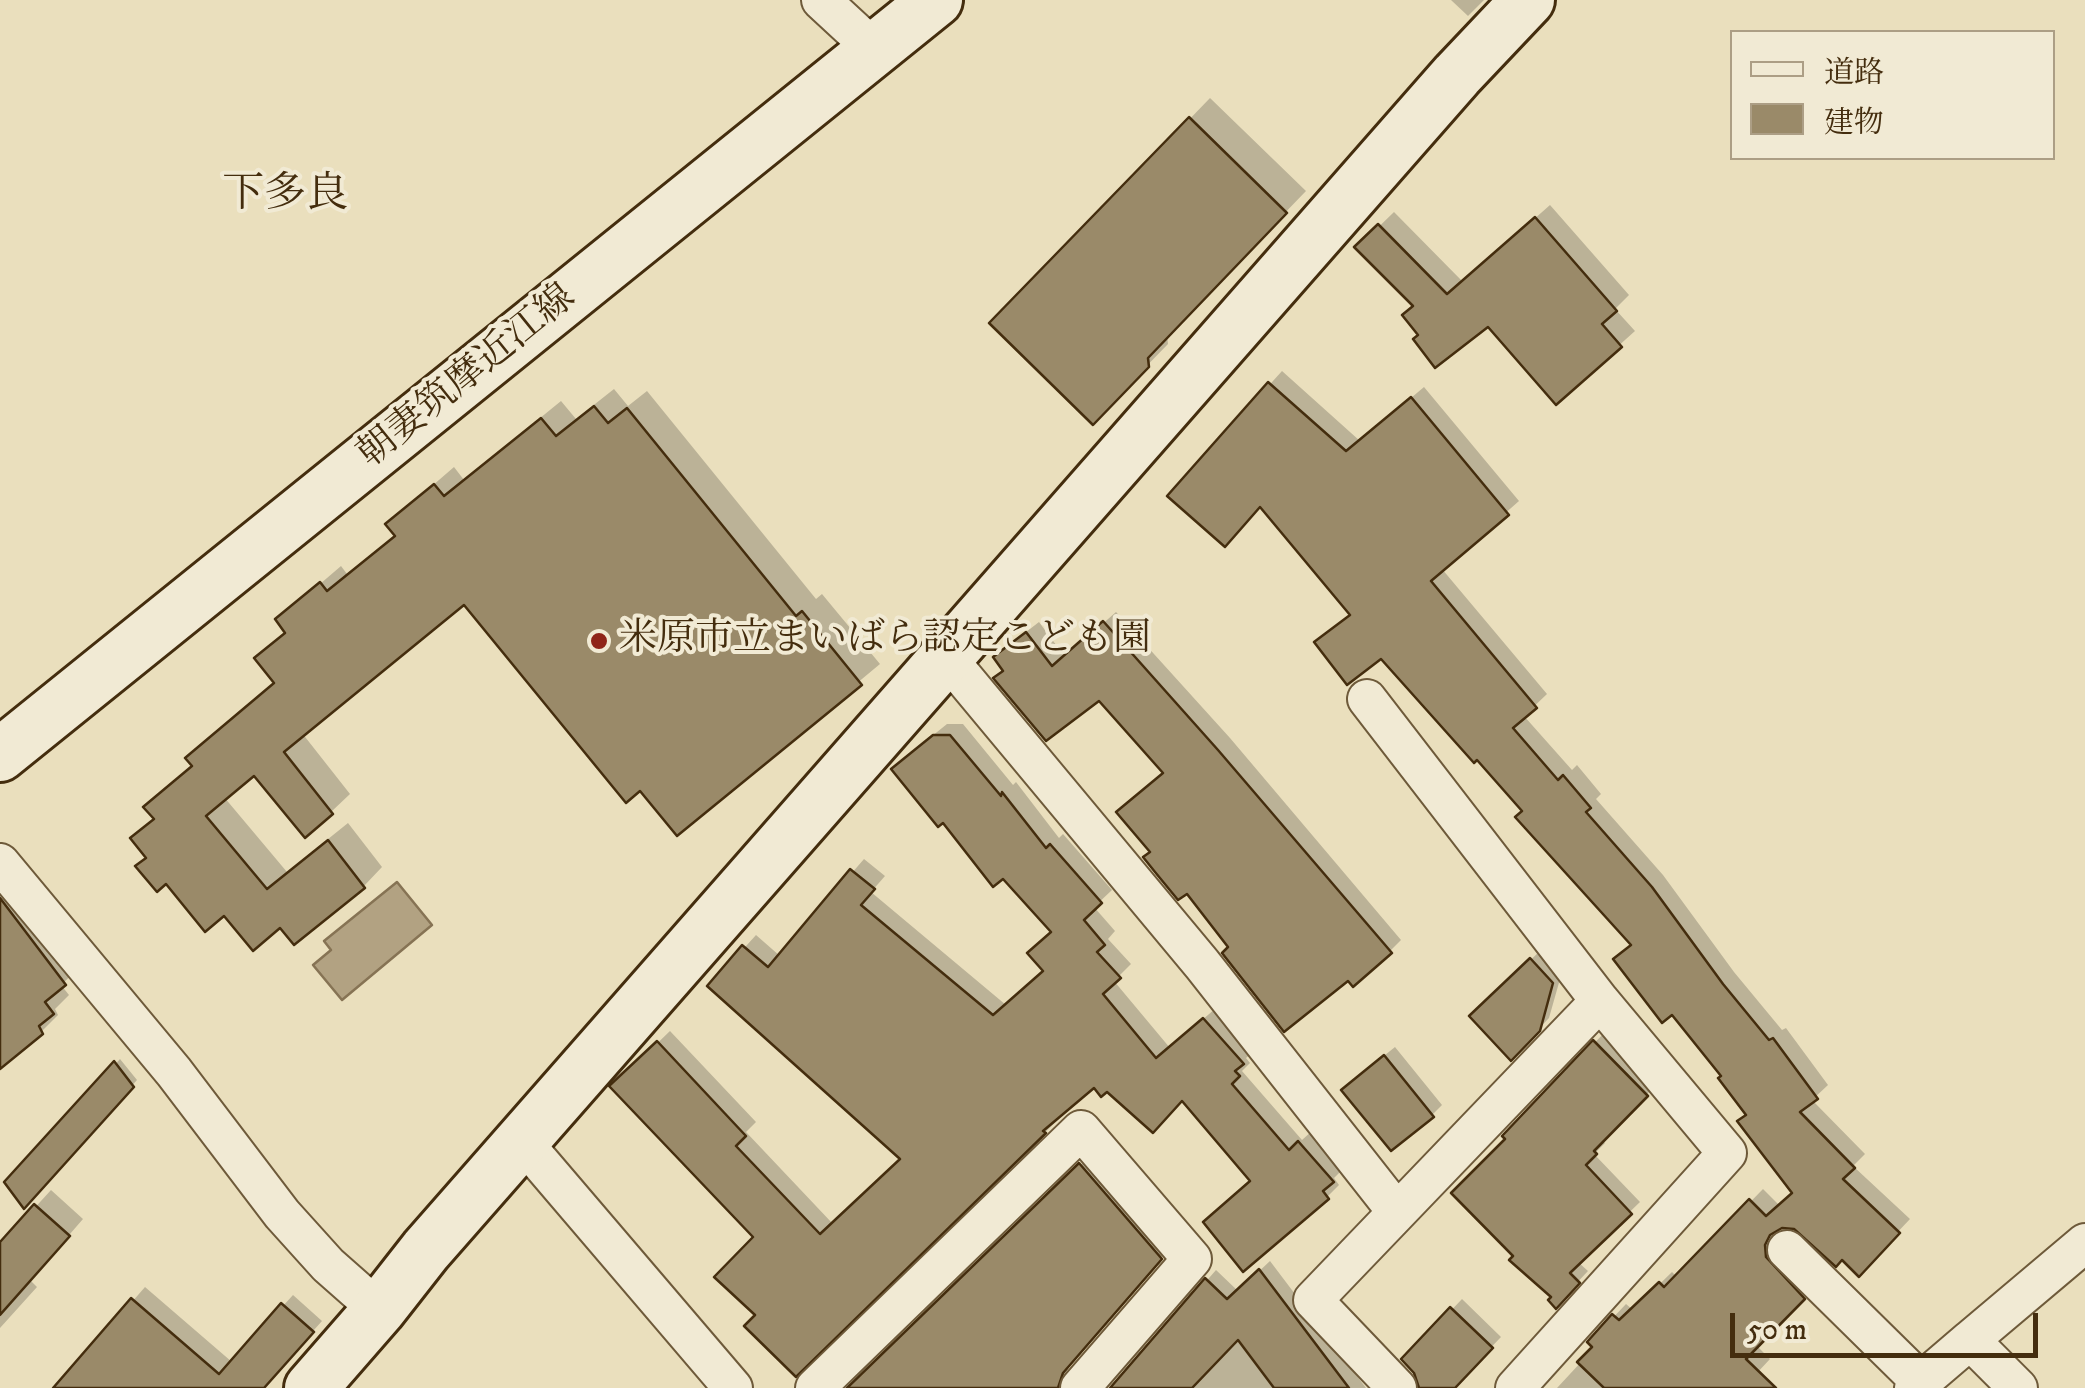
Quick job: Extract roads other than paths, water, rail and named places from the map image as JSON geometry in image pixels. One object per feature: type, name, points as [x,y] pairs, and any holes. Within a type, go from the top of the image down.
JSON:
[{"type":"street","points":[[821,0],[875,50]]},
{"type":"street","name":"朝妻筑摩近江線","points":[[0,755],[936,0]]},
{"type":"street","points":[[311,1388],[426,1250],[1431,105],[1528,0]]},
{"type":"street","points":[[948,659],[1202,964],[1397,1212]]},
{"type":"street","points":[[1367,699],[1600,1001],[1727,1154],[1515,1388]]},
{"type":"street","points":[[0,862],[174,1072],[282,1214],[328,1265],[379,1310]]},
{"type":"street","points":[[1397,1388],[1313,1300],[1600,1001]]},
{"type":"street","points":[[815,1388],[1082,1130],[1192,1259],[1080,1388]]},
{"type":"street","points":[[522,1142],[733,1388]]},
{"type":"street","points":[[1787,1250],[1918,1385],[2085,1243]]},
{"type":"street","points":[[1970,1340],[2018,1388]]},
{"type":"place","name":"米原市立まいばら認定こども園","points":[[599,641]]},
{"type":"district","name":"下多良","points":[[285,197]]}]
